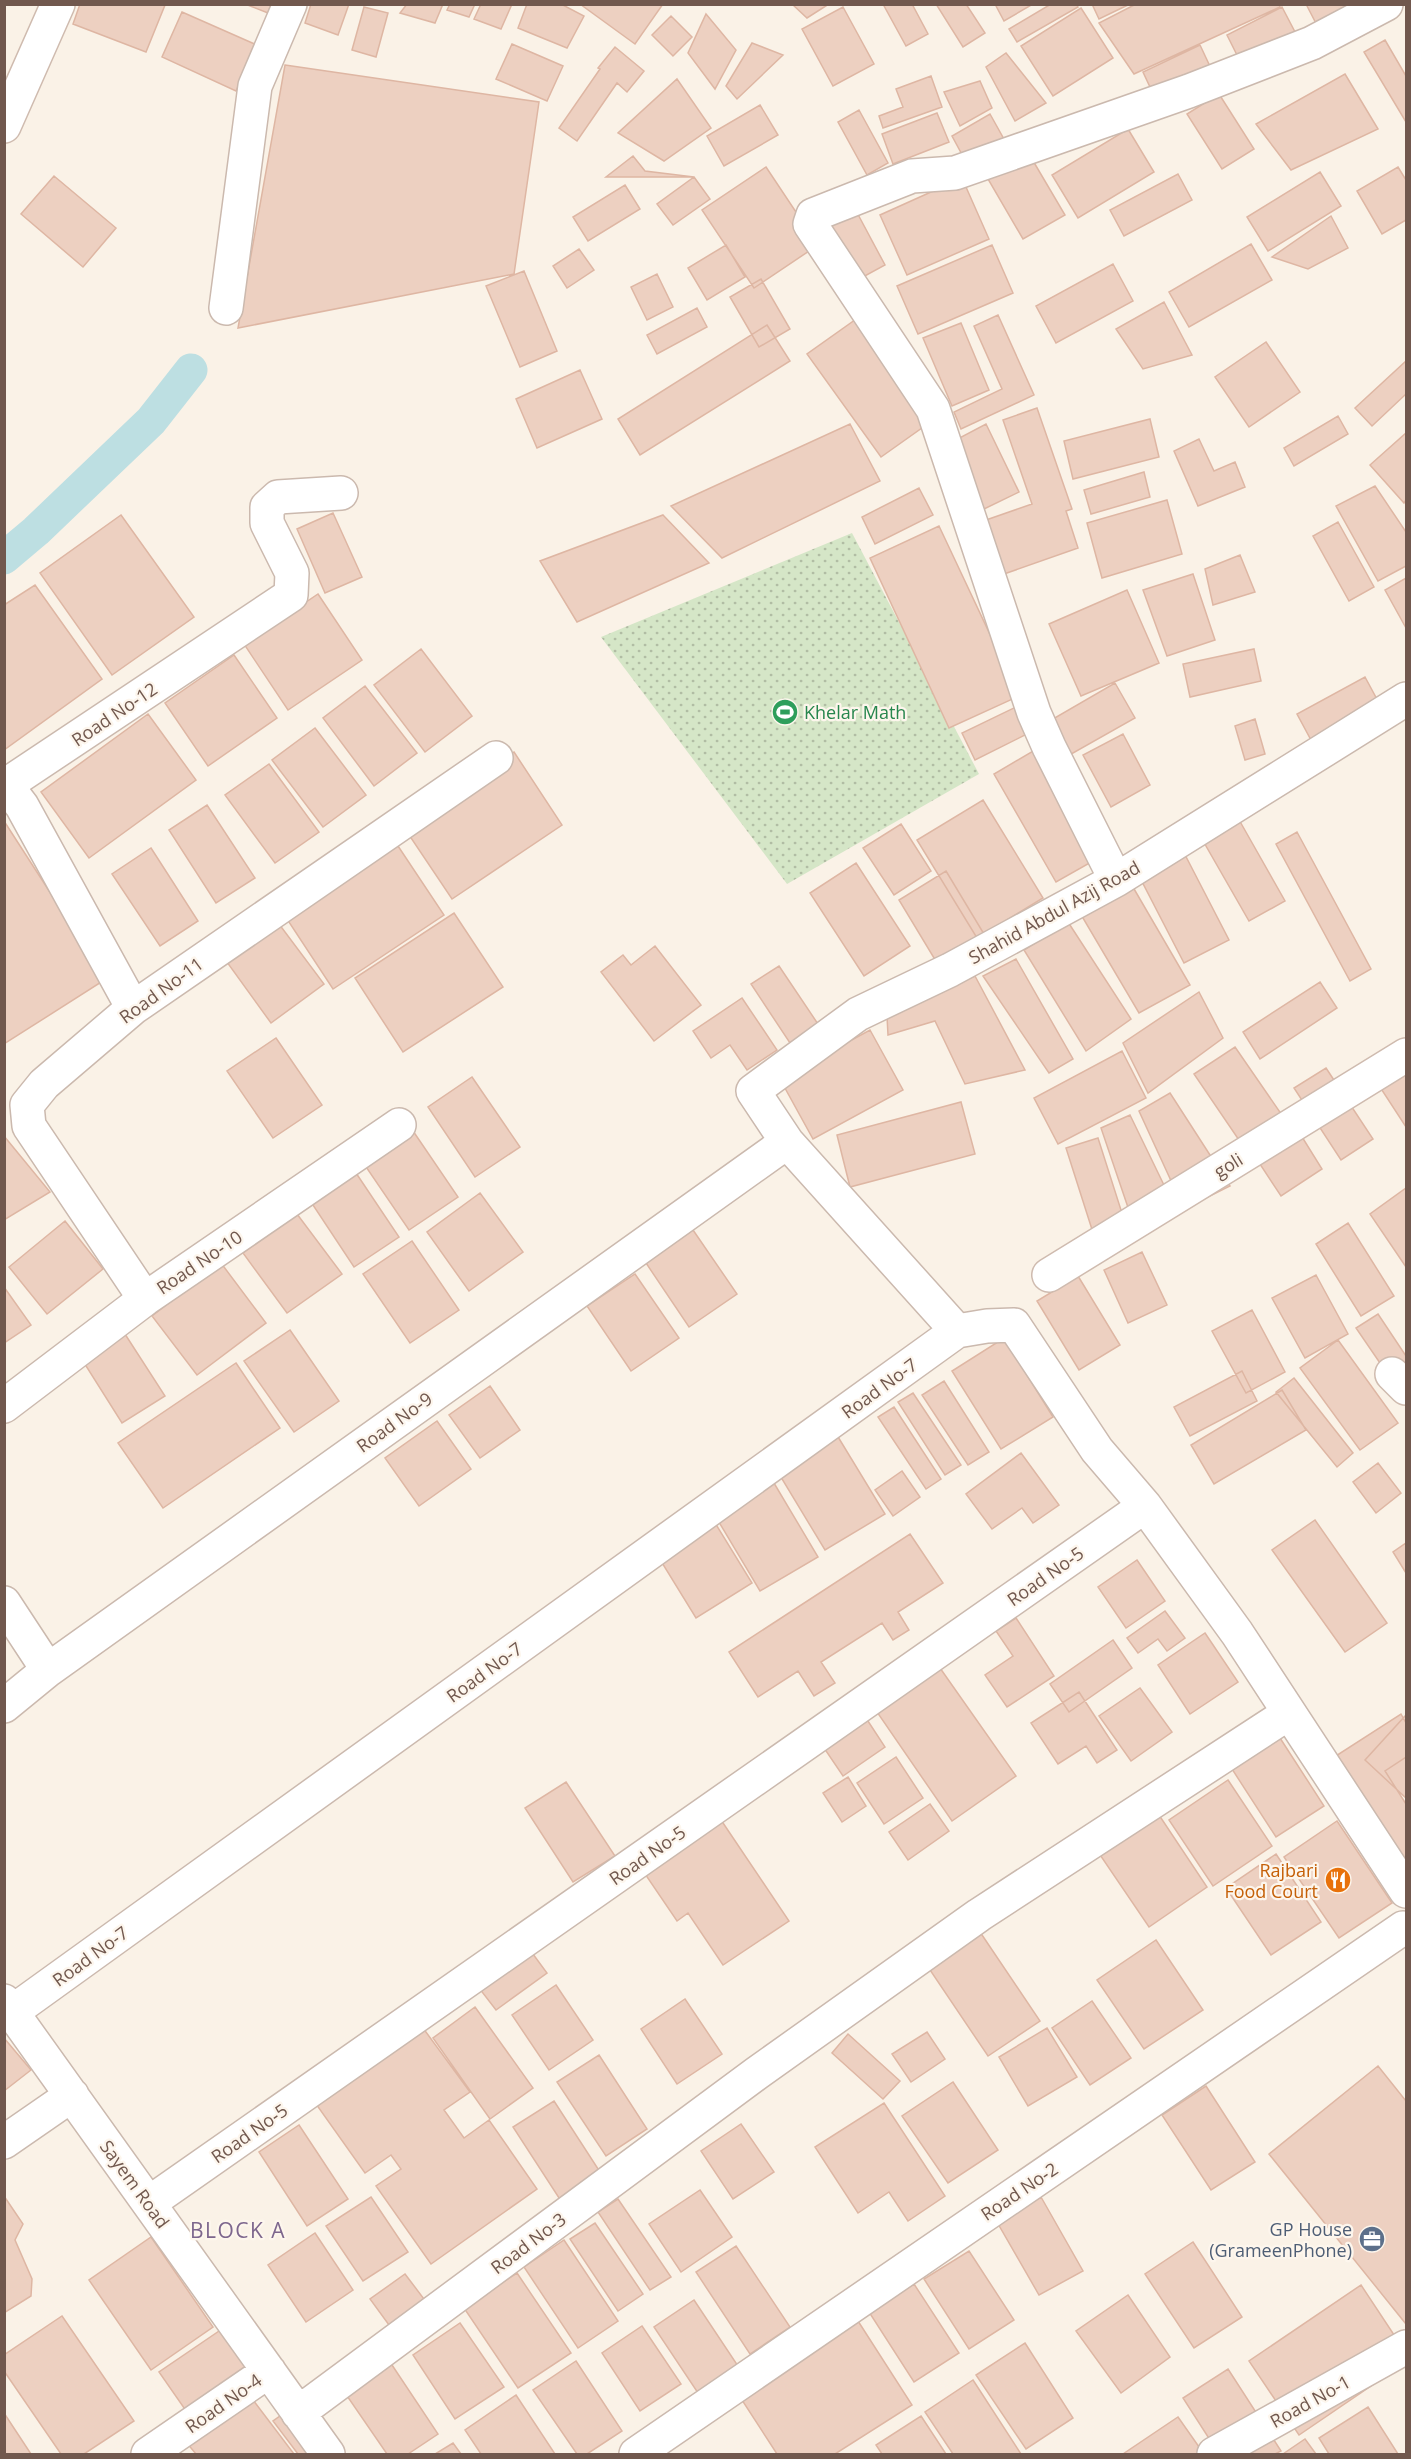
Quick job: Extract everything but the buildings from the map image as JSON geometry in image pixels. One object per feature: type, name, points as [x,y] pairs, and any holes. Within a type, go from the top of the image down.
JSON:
[{"type":"street","points":[[4,126],[58,4]]},
{"type":"street","points":[[226,308],[255,86],[290,4]]},
{"type":"street","points":[[1116,880],[1034,713],[933,409],[810,224],[813,215],[912,176],[955,173],[1189,91],[1312,43],[1386,4]]},
{"type":"street","name":"Road No-12","points":[[133,1008],[22,806],[6,785],[291,595],[292,573],[267,523],[267,507],[278,497],[341,493]]},
{"type":"street","name":"Shahid Abdul Azij Road","points":[[787,1142],[753,1091],[858,1014],[950,970],[1116,880],[1407,699]]},
{"type":"street","name":"Road No-11","points":[[145,1299],[29,1125],[27,1104],[44,1084],[133,1008],[496,758]]},
{"type":"street","name":"goli","points":[[1049,1275],[1407,1055]]},
{"type":"street","name":"Road No-10","points":[[4,1406],[145,1299],[399,1125]]},
{"type":"street","points":[[787,1142],[957,1331],[987,1326],[1014,1325],[1097,1450],[1145,1506],[1193,1576],[1237,1633],[1407,1891]]},
{"type":"street","name":"Road No-9","points":[[4,1706],[48,1670],[787,1142]]},
{"type":"street","name":"Road No-7","points":[[8,2007],[957,1331]]},
{"type":"street","name":"Road No-5","points":[[149,2203],[1145,1506]]},
{"type":"street","points":[[4,1603],[48,1670]]},
{"type":"street","name":"Road No-3","points":[[298,2413],[758,2073],[979,1915],[1289,1713]]},
{"type":"street","name":"Road No-2","points":[[636,2454],[1405,1928]]},
{"type":"street","name":"Sayem Road","points":[[8,2007],[328,2454]]},
{"type":"street","points":[[4,2142],[72,2096]]},
{"type":"street","name":"Road No-1","points":[[1214,2454],[1407,2347]]},
{"type":"street","name":"Road No-4","points":[[148,2454],[269,2371]]},
{"type":"green space","points":[[852,533],[979,774],[787,884],[601,637]]},
{"type":"waterway","points":[[4,558],[36,531],[151,421],[191,370]]},
{"type":"place","name":"Khelar Math","points":[[785,712]]},
{"type":"place","name":"Rajbari Food Court","points":[[1338,1880]]},
{"type":"place","name":"GP House (GrameenPhone)","points":[[1372,2239]]},
{"type":"district","name":"BLOCK A","points":[[238,2230]]}]
